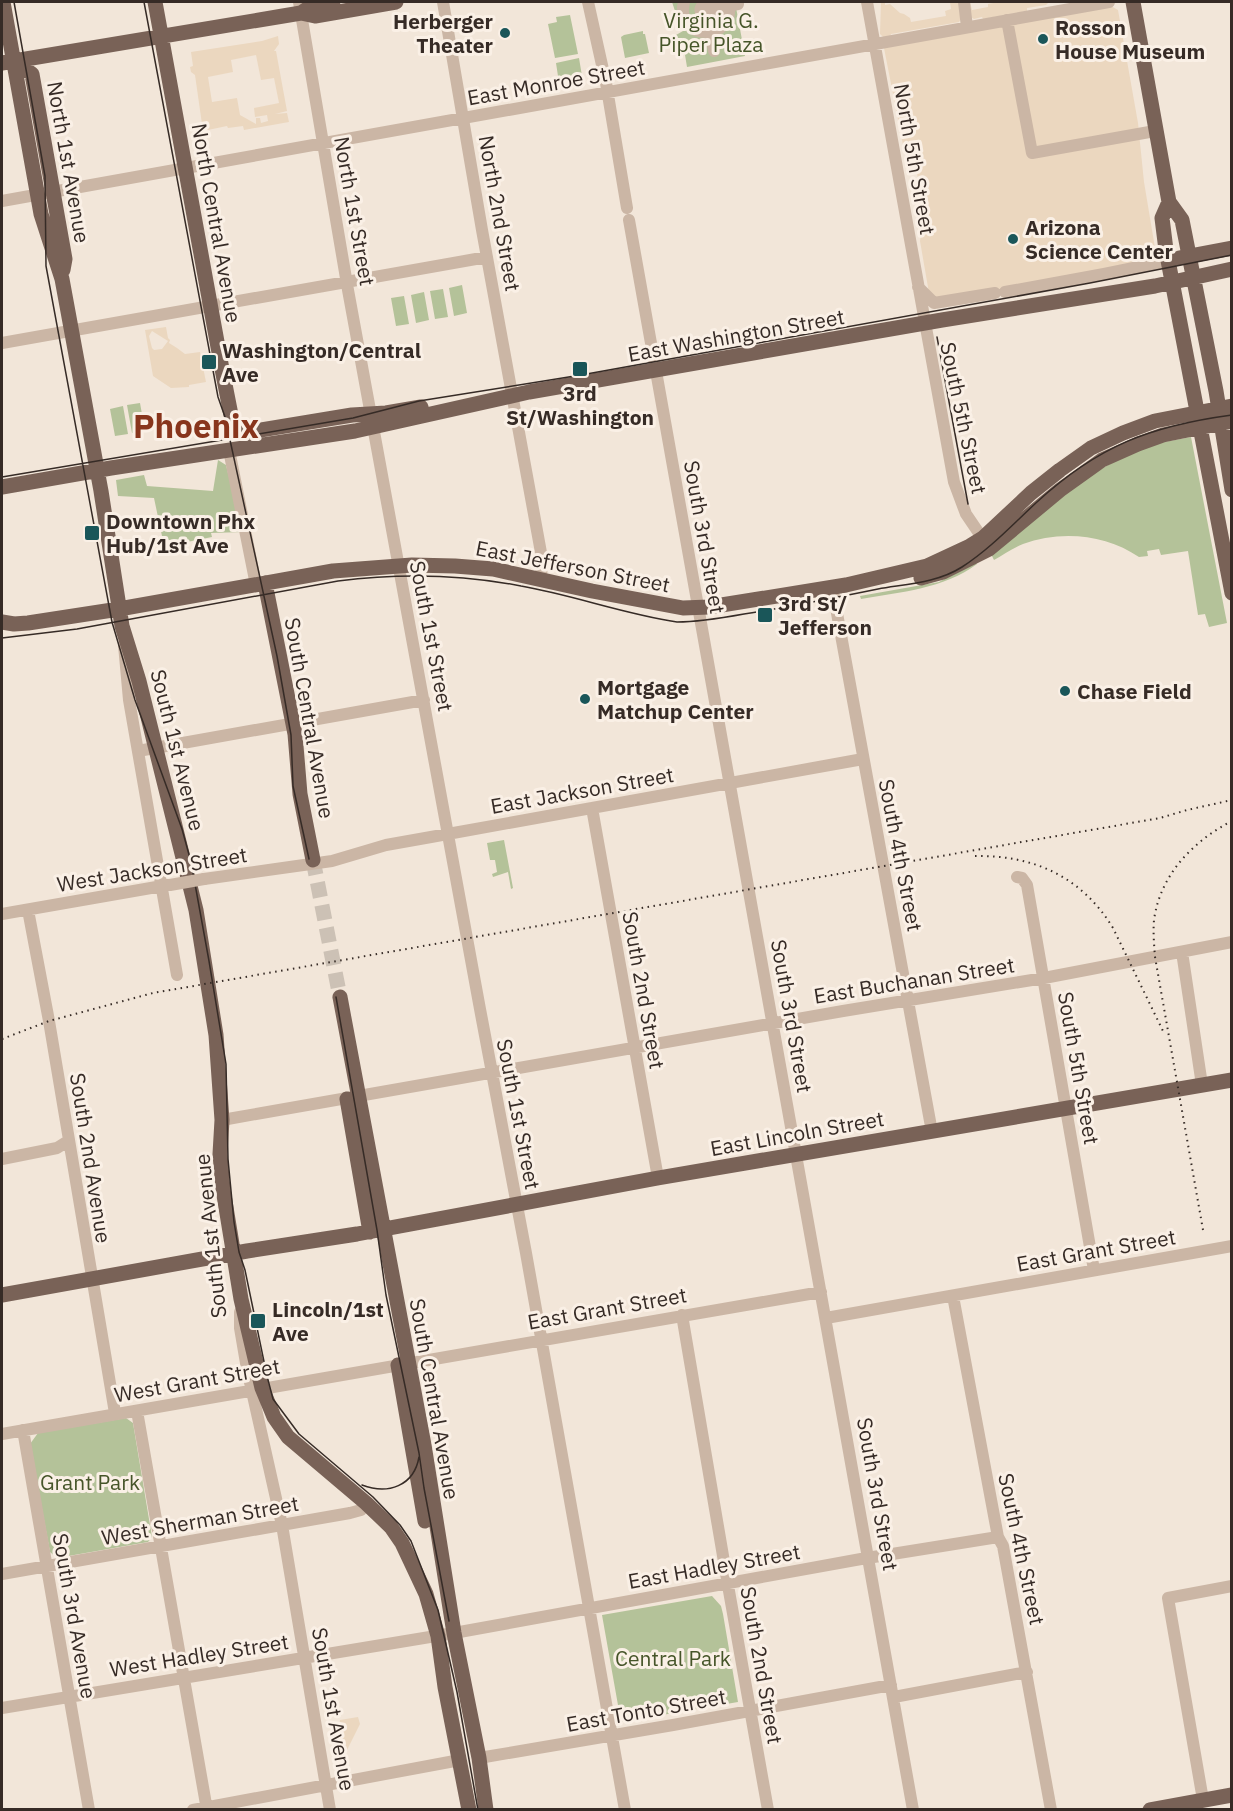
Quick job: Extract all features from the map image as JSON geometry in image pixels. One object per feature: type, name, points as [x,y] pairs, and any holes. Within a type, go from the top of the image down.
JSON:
[{"type":"main road","name":"North 1st Avenue","points":[[3,2],[8,62],[45,193],[46,231],[62,279],[96,471]]},
{"type":"main road","name":"North Central Avenue","points":[[155,2],[232,420],[240,429],[254,431],[372,420]]},
{"type":"main road","points":[[8,62],[162,37],[333,2]]},
{"type":"main road","points":[[300,7],[315,15],[396,2]]},
{"type":"main road","points":[[1133,2],[1169,202],[1182,216],[1189,256],[1226,415],[1232,490]]},
{"type":"main road","points":[[1169,202],[1162,218],[1171,282],[1232,593]]},
{"type":"main road","points":[[1168,261],[1232,248]]},
{"type":"main road","name":"East Washington Street","points":[[2,487],[249,448],[372,420],[475,405],[514,395],[1171,282],[1232,269]]},
{"type":"main road","name":"East Jefferson Street","points":[[6,626],[119,609],[333,571],[399,566],[483,568],[666,606],[697,608],[839,585],[878,584],[919,578],[943,572],[1102,460],[1197,420],[1226,415]]},
{"type":"main road","name":"South 1st Avenue","points":[[96,471],[122,626],[139,681],[196,910],[212,1001],[222,1120],[220,1154],[223,1189],[257,1389]]},
{"type":"main road","name":"South Central Avenue","points":[[260,584],[277,656],[311,862]]},
{"type":"main road","points":[[340,997],[353,1098]]},
{"type":"main road","name":"East Lincoln Street","points":[[2,1295],[377,1230],[658,1178],[1232,1080]]},
{"type":"main road","name":"South Central Avenue","points":[[353,1098],[402,1364],[424,1445],[454,1633],[479,1758],[486,1809]]},
{"type":"main road","points":[[257,1389],[288,1437],[366,1503],[391,1527],[402,1543],[426,1594],[438,1636],[445,1687],[469,1809]]},
{"type":"main road","points":[[1150,1809],[1197,1804],[1232,1795]]},
{"type":"street","name":"North 2nd Street","points":[[443,2],[487,257],[514,395]]},
{"type":"street","name":"South 3rd Street","points":[[588,2],[607,92],[697,608],[774,1024],[913,1809]]},
{"type":"street","name":"North 5th Street","points":[[867,2],[925,324]]},
{"type":"street","points":[[964,2],[967,27]]},
{"type":"street","name":"East Monroe Street","points":[[2,201],[1007,20],[1055,6],[1109,2]]},
{"type":"street","points":[[732,4],[725,23],[710,32],[701,32],[693,28],[687,23],[682,10],[705,8],[732,4]]},
{"type":"street","name":"North 1st Street","points":[[300,7],[372,420]]},
{"type":"street","points":[[705,8],[714,51]]},
{"type":"street","points":[[1007,20],[1032,153],[1155,131]]},
{"type":"street","points":[[2,343],[487,257]]},
{"type":"street","points":[[918,286],[934,303],[1168,261]]},
{"type":"street","name":"South 5th Street","points":[[925,324],[954,482],[962,507],[986,543]]},
{"type":"street","points":[[514,395],[542,558],[541,579]]},
{"type":"street","name":"South 1st Street","points":[[372,420],[542,1339],[611,1736],[626,1809]]},
{"type":"street","points":[[229,450],[253,567],[260,584]]},
{"type":"street","name":"South 4th Street","points":[[839,585],[863,759],[932,1132]]},
{"type":"street","name":"South 1st Avenue","points":[[122,626],[129,700],[165,886],[177,975]]},
{"type":"street","points":[[138,751],[424,700]]},
{"type":"street","name":"East Jackson Street","points":[[311,862],[332,861],[386,845],[863,759]]},
{"type":"street","name":"South 2nd Street","points":[[592,808],[658,1178]]},
{"type":"street","name":"West Jackson Street","points":[[2,914],[311,862]]},
{"type":"street","name":"South 5th Street","points":[[1017,877],[1022,878],[1027,885],[1094,1270]]},
{"type":"street","name":"South 2nd Avenue","points":[[28,910],[115,1413]]},
{"type":"street","name":"East Buchanan Street","points":[[222,1120],[1044,978],[1232,942]]},
{"type":"street","points":[[1182,952],[1202,1085]]},
{"type":"street","points":[[2,1159],[57,1148],[68,1141]]},
{"type":"street","name":"East Grant Street","points":[[826,1318],[1232,1246]]},
{"type":"street","name":"East Grant Street","points":[[402,1364],[821,1292]]},
{"type":"street","name":"South 4th Street","points":[[953,1296],[998,1537],[1003,1546],[1051,1809]]},
{"type":"street","name":"South 2nd Street","points":[[682,1315],[768,1809]]},
{"type":"street","name":"West Grant Street","points":[[2,1434],[402,1364]]},
{"type":"street","name":"South 1st Avenue","points":[[257,1389],[330,1809]]},
{"type":"street","points":[[136,1410],[206,1808]]},
{"type":"street","name":"South 3rd Avenue","points":[[23,1430],[89,1809]]},
{"type":"street","name":"West Sherman Street","points":[[2,1574],[350,1514],[361,1510],[366,1503]]},
{"type":"street","name":"East Hadley Street","points":[[438,1636],[869,1557],[998,1537]]},
{"type":"street","points":[[1197,1804],[1168,1598],[1232,1586]]},
{"type":"street","name":"West Hadley Street","points":[[2,1708],[438,1636]]},
{"type":"street","name":"East Tonto Street","points":[[479,1758],[750,1711],[1027,1672]]},
{"type":"street","points":[[193,1809],[460,1760]]},
{"type":"green space","name":"Virginia G. Piper Plaza","points":[[672,2],[735,2],[745,56],[687,67],[685,55],[679,53],[676,35],[683,31],[679,13],[675,11]]},
{"type":"green space","points":[[570,15],[578,54],[555,58],[548,24],[557,22],[556,17]]},
{"type":"green space","points":[[643,31],[649,53],[625,58],[621,37]]},
{"type":"green space","points":[[579,58],[582,76],[563,80],[558,76],[556,63]]},
{"type":"green space","points":[[462,285],[467,313],[454,316],[449,288]]},
{"type":"green space","points":[[443,289],[448,317],[435,319],[430,291]]},
{"type":"green space","points":[[424,292],[429,320],[416,323],[411,295]]},
{"type":"green space","points":[[404,296],[409,324],[396,326],[391,298]]},
{"type":"green space","points":[[140,403],[145,431],[132,433],[127,405]]},
{"type":"green space","points":[[123,406],[128,434],[115,436],[110,409]]},
{"type":"green space","points":[[1191,437],[1227,623],[1209,627],[1205,614],[1198,615],[1188,551],[1161,555],[1159,549],[1147,551],[1148,556],[1139,557],[1112,543],[1098,539],[1067,536],[1023,544],[994,560],[991,554],[1063,492],[1138,447]]},
{"type":"green space","points":[[218,460],[226,465],[243,532],[211,533],[212,537],[172,545],[171,541],[162,536],[154,498],[118,496],[116,480],[144,475],[147,486],[213,491]]},
{"type":"green space","points":[[975,561],[977,564],[964,572],[936,584],[861,599],[860,596],[939,582]]},
{"type":"green space","points":[[504,840],[513,888],[511,889],[508,872],[493,877],[492,874],[497,872],[495,860],[490,860],[487,843]]},
{"type":"green space","name":"Grant Park","points":[[126,1418],[133,1423],[152,1537],[148,1542],[57,1558],[50,1552],[30,1444],[38,1433]]},
{"type":"green space","name":"Central Park","points":[[712,1596],[721,1606],[723,1614],[738,1702],[621,1722],[602,1615]]},
{"type":"shaded area","points":[[881,2],[885,2],[885,5],[890,4],[910,18],[911,22],[946,16],[945,11],[951,9],[950,2],[970,2],[972,10],[988,7],[988,4],[998,2],[1049,2],[1046,5],[1027,8],[1027,11],[983,19],[982,17],[974,19],[969,16],[962,17],[959,22],[891,34],[890,37],[884,38],[880,34]]},
{"type":"shaded area","points":[[1111,6],[1118,10],[1138,123],[1144,182],[1155,248],[1154,256],[1150,260],[1101,271],[939,300],[929,293],[920,241],[924,213],[915,162],[904,150],[884,48]]},
{"type":"shaded area","points":[[278,36],[279,44],[274,51],[276,51],[287,111],[275,114],[287,113],[289,122],[244,130],[243,126],[228,128],[227,126],[203,131],[195,75],[191,72],[190,67],[193,66],[191,52],[262,41]],"holes":[[[256,55],[261,80],[274,78],[279,103],[254,108],[255,117],[267,115],[268,121],[261,123],[260,118],[256,118],[256,124],[240,115],[237,98],[212,102],[208,77],[233,72],[231,60]]]},
{"type":"shaded area","points":[[166,327],[169,343],[185,354],[200,352],[206,382],[189,385],[189,387],[171,388],[153,376],[145,330]],"holes":[[[152,331],[168,341],[162,349],[154,350],[149,336]]]},
{"type":"shaded area","points":[[358,1717],[360,1724],[346,1752],[343,1750],[339,1730],[340,1720]]},
{"type":"tunnel","points":[[313,860],[340,997]]},
{"type":"tram line","points":[[14,2],[45,176],[46,266],[112,622],[135,700],[182,829],[191,862],[226,1064],[228,1159],[234,1222],[267,1376],[273,1399],[299,1434],[373,1497],[400,1525],[411,1541],[438,1610],[457,1692],[478,1810]]},
{"type":"tram line","points":[[144,2],[218,397],[225,417],[277,656],[291,735],[293,786],[309,859]]},
{"type":"tram line","points":[[2,477],[353,418],[419,401],[581,375],[1232,255]]},
{"type":"tram line","points":[[937,337],[968,504]]},
{"type":"tram line","points":[[2,638],[77,629],[338,581],[407,576],[453,577],[498,582],[677,622],[711,620],[795,605],[921,582],[952,572],[982,552],[1060,483],[1104,453],[1150,433],[1176,425],[1232,415]]},
{"type":"tram line","points":[[336,997],[377,1230],[386,1295],[419,1453],[449,1621]]},
{"type":"tram line","points":[[362,1485],[381,1489],[398,1486],[412,1475],[419,1457]]},
{"type":"railway","points":[[2,1039],[49,1021],[153,993],[1160,818],[1232,800]]},
{"type":"railway","points":[[1203,1230],[1155,957],[1154,920],[1163,888],[1181,861],[1204,839],[1232,821]]},
{"type":"railway","points":[[975,856],[997,857],[1036,865],[1054,872],[1087,895],[1113,928],[1163,1031]]},
{"type":"place","name":"Herberger Theater","points":[[505,33]]},
{"type":"place","name":"Rosson House Museum","points":[[1043,39]]},
{"type":"place","name":"Arizona Science Center","points":[[1013,239]]},
{"type":"place","name":"Washington/Central Ave","points":[[209,362]]},
{"type":"place","name":"3rd St/Washington","points":[[580,369]]},
{"type":"place","name":"Downtown Phx Hub/1st Ave","points":[[92,533]]},
{"type":"place","name":"3rd St/ Jefferson","points":[[765,615]]},
{"type":"place","name":"Chase Field","points":[[1065,691]]},
{"type":"place","name":"Mortgage Matchup Center","points":[[585,699]]},
{"type":"place","name":"Lincoln/1st Ave","points":[[258,1321]]},
{"type":"district","name":"Phoenix","points":[[196,425]]}]
